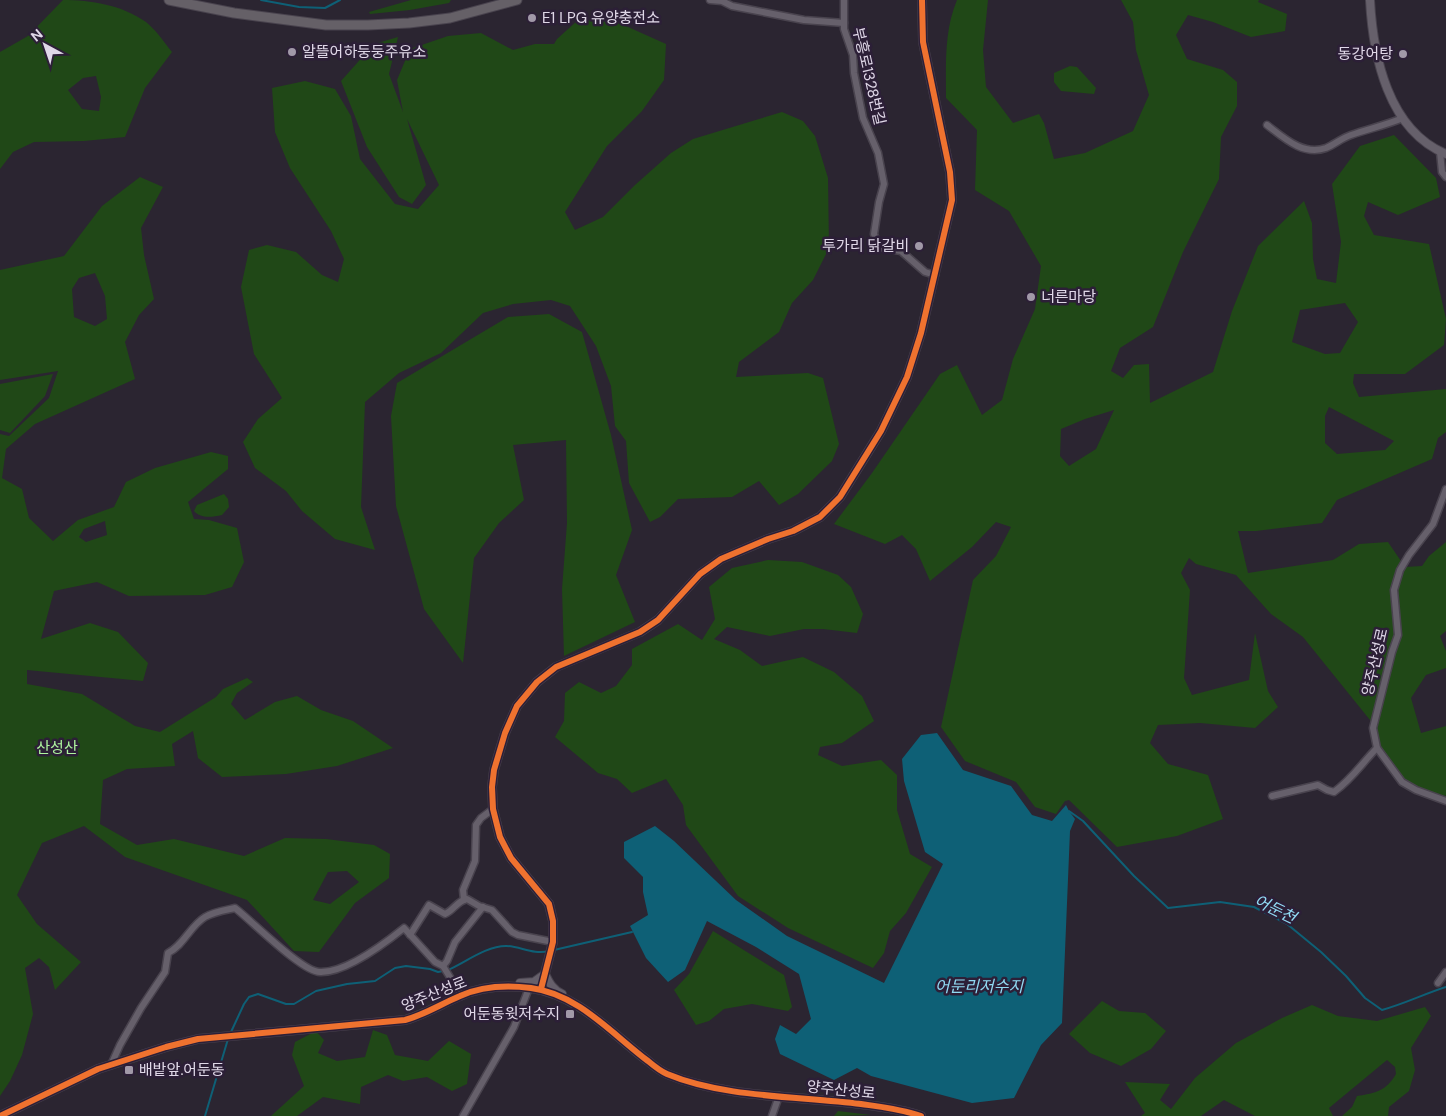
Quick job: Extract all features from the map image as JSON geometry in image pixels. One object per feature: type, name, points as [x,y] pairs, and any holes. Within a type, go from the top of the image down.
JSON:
[{"type":"main road","points":[[168,0],[234,13],[326,24],[368,25],[450,18],[517,0]]},
{"type":"street","name":"부흥로1328번길","points":[[710,0],[804,20],[844,23]]},
{"type":"street","name":"부흥로1328번길","points":[[844,0],[844,28],[853,55],[854,72],[864,118],[878,153],[884,184],[874,234],[879,246],[901,251],[925,272],[935,275]]},
{"type":"street","points":[[541,990],[553,944],[553,921],[549,904],[511,858],[500,837],[493,809],[492,787],[494,770],[505,734],[517,706],[537,682],[556,667],[640,632],[666,613],[700,574],[722,559],[768,539],[793,531],[820,517],[840,497],[880,431],[907,376],[922,333],[952,200],[950,172],[923,42],[922,0]]},
{"type":"street","points":[[1370,0],[1373,42],[1384,85],[1403,118],[1421,138],[1443,153],[1442,172],[1446,177]]},
{"type":"street","points":[[1267,125],[1290,143],[1315,150],[1326,148],[1345,137],[1384,126],[1403,118]]},
{"type":"street","name":"양주산성로","points":[[1446,489],[1433,524],[1400,570],[1394,590],[1398,635],[1373,728],[1377,748],[1402,782],[1416,790],[1446,801]]},
{"type":"street","points":[[1272,796],[1318,785],[1334,792],[1359,770],[1377,748]]},
{"type":"street","points":[[464,900],[463,890],[466,880],[476,861],[476,825],[481,818],[493,809]]},
{"type":"street","points":[[410,935],[429,905],[445,914],[466,899],[492,910],[518,936],[553,944]]},
{"type":"street","points":[[445,969],[455,942],[483,907]]},
{"type":"street","points":[[111,1065],[141,1008],[165,972],[168,953],[177,949],[189,932],[205,916],[235,908],[293,958],[310,970],[320,973],[339,970],[347,966],[383,944],[404,928],[435,962],[445,969],[460,995]]},
{"type":"street","points":[[1438,983],[1446,972]]},
{"type":"street","points":[[502,987],[507,984],[534,982],[545,974]]},
{"type":"street","points":[[545,974],[557,992],[576,1001],[578,1006]]},
{"type":"street","name":"양주산성로","points":[[0,1116],[98,1069],[166,1047],[198,1039],[405,1020],[424,1014],[460,995],[483,988],[502,987],[541,990],[568,1000],[593,1016],[642,1057],[667,1074],[692,1082],[737,1091],[891,1107],[920,1116]]},
{"type":"street","points":[[463,1116],[514,1027],[529,988]]},
{"type":"street","points":[[772,1116],[779,1096]]},
{"type":"green space","points":[[63,0],[84,1],[117,8],[137,16],[153,29],[172,52],[145,88],[125,137],[84,141],[34,142],[13,152],[0,169],[0,52],[28,36]],"holes":[[[96,76],[101,97],[99,111],[82,109],[68,90],[83,78]]]},
{"type":"green space","points":[[411,0],[451,0],[449,3],[410,10],[370,14],[369,12]]},
{"type":"green space","points":[[957,0],[988,0],[983,50],[986,87],[1013,123],[1039,114],[1044,123],[1054,159],[1085,153],[1133,131],[1149,95],[1136,50],[1133,22],[1121,0],[1259,0],[1258,2],[1287,14],[1285,31],[1251,37],[1213,22],[1188,15],[1176,35],[1187,59],[1223,70],[1237,82],[1237,106],[1221,137],[1219,179],[1183,252],[1153,327],[1120,348],[1111,371],[1123,378],[1134,365],[1149,364],[1150,403],[1213,372],[1232,311],[1258,246],[1304,201],[1312,223],[1313,259],[1317,279],[1336,283],[1341,242],[1332,184],[1360,146],[1394,135],[1436,178],[1440,197],[1398,215],[1368,202],[1364,216],[1374,235],[1429,244],[1446,319],[1444,345],[1405,374],[1354,374],[1353,383],[1359,397],[1446,389],[1446,432],[1438,438],[1432,459],[1337,500],[1322,523],[1256,531],[1238,531],[1248,573],[1333,560],[1359,544],[1388,542],[1405,567],[1422,566],[1429,556],[1446,542],[1446,631],[1440,636],[1446,651],[1446,668],[1426,675],[1411,698],[1421,733],[1446,726],[1446,796],[1406,782],[1380,748],[1374,725],[1303,637],[1271,614],[1236,575],[1196,564],[1189,558],[1181,573],[1190,590],[1184,678],[1192,695],[1249,680],[1255,633],[1268,691],[1278,707],[1255,728],[1200,723],[1158,725],[1150,743],[1168,764],[1208,775],[1223,819],[1177,836],[1117,847],[1069,800],[1065,801],[1056,814],[1035,807],[1016,782],[965,761],[941,727],[973,580],[996,556],[1011,527],[996,522],[972,547],[930,581],[916,549],[902,535],[885,544],[834,524],[872,473],[940,374],[957,365],[982,415],[1002,400],[1013,359],[1035,309],[1041,266],[1009,211],[975,190],[977,130],[946,98],[947,48]],"holes":[[[1345,303],[1358,322],[1340,353],[1325,354],[1292,342],[1300,310]],[[1329,407],[1394,441],[1385,450],[1337,454],[1325,443],[1325,416]],[[1114,410],[1096,449],[1069,466],[1060,456],[1061,429]]]},
{"type":"green space","points":[[608,18],[666,44],[664,80],[642,111],[607,146],[565,212],[575,230],[603,217],[671,153],[693,139],[782,112],[803,121],[815,136],[828,178],[829,248],[813,280],[792,303],[779,332],[739,362],[736,377],[808,373],[823,378],[839,444],[832,461],[798,494],[779,505],[759,481],[732,497],[678,499],[660,517],[650,522],[629,483],[626,441],[615,426],[611,386],[596,346],[570,306],[551,300],[513,304],[483,313],[441,353],[399,373],[365,402],[361,507],[375,550],[335,539],[302,511],[286,491],[255,468],[243,442],[258,419],[282,398],[254,354],[241,287],[249,250],[267,245],[296,252],[322,275],[338,282],[344,259],[331,231],[290,168],[275,132],[272,88],[305,81],[335,89],[351,116],[360,159],[395,204],[418,209],[439,185],[407,119],[426,185],[412,204],[399,197],[367,147],[341,81],[374,44],[398,37],[389,74],[403,112],[397,80],[410,49],[448,36],[481,33],[513,50],[535,44],[554,44],[577,21]]},
{"type":"green space","points":[[1070,66],[1077,67],[1096,88],[1094,94],[1061,91],[1054,82],[1054,73]]},
{"type":"green space","name":"산성산","points":[[140,177],[163,187],[141,228],[144,255],[154,299],[139,315],[125,342],[135,379],[35,424],[6,449],[2,478],[22,489],[29,518],[53,541],[78,520],[114,507],[126,482],[155,468],[211,452],[228,456],[228,469],[188,502],[194,519],[209,520],[237,528],[244,562],[232,587],[205,595],[129,596],[97,582],[54,591],[41,639],[90,623],[118,632],[148,663],[143,681],[27,670],[27,684],[82,694],[135,726],[160,732],[216,697],[223,689],[247,678],[253,682],[237,693],[231,704],[245,720],[275,702],[297,696],[321,710],[353,721],[393,748],[337,766],[286,774],[222,777],[198,758],[193,731],[172,744],[175,766],[127,769],[103,780],[100,824],[137,845],[174,839],[244,856],[285,838],[326,839],[374,845],[390,854],[389,878],[355,903],[319,952],[294,951],[247,900],[125,857],[84,826],[42,843],[17,895],[37,924],[81,962],[55,990],[49,967],[39,958],[25,968],[33,1014],[22,1055],[10,1081],[0,1096],[0,434],[9,436],[49,398],[58,371],[0,380],[0,270],[64,256],[102,206]],"holes":[[[95,273],[105,296],[107,319],[95,326],[74,317],[72,289],[79,278]],[[105,521],[107,535],[86,542],[79,537],[84,529]],[[347,871],[359,882],[330,904],[313,900],[328,872]]]},
{"type":"green space","points":[[549,314],[582,332],[611,435],[632,530],[616,575],[635,622],[564,656],[562,589],[567,523],[566,440],[513,445],[524,500],[499,523],[474,558],[463,663],[424,609],[396,506],[391,416],[397,383],[508,317]]},
{"type":"green space","points":[[53,374],[45,396],[10,433],[0,430],[0,384]]},
{"type":"green space","points":[[224,494],[228,499],[229,507],[222,515],[203,516],[194,511],[197,505]]},
{"type":"green space","points":[[768,560],[802,562],[838,575],[851,587],[863,614],[857,633],[804,629],[770,636],[727,627],[714,639],[740,650],[762,666],[803,657],[834,672],[862,696],[874,721],[842,743],[820,747],[818,755],[842,766],[881,760],[897,775],[897,810],[910,854],[932,867],[906,913],[890,931],[884,953],[873,968],[788,928],[738,896],[686,825],[683,805],[666,779],[632,793],[617,779],[598,773],[555,737],[564,721],[565,693],[579,682],[601,693],[616,686],[632,665],[632,649],[678,624],[702,640],[715,619],[709,587],[732,568]]},
{"type":"green space","points":[[713,931],[784,975],[792,1007],[788,1011],[752,1004],[724,1009],[709,1021],[696,1025],[674,990],[689,974]]},
{"type":"green space","points":[[1102,1001],[1119,1011],[1145,1013],[1166,1031],[1151,1049],[1121,1066],[1090,1053],[1069,1034]]},
{"type":"green space","points":[[1312,1005],[1338,1016],[1377,1021],[1425,1007],[1431,1016],[1411,1048],[1415,1070],[1409,1091],[1389,1107],[1388,1116],[1342,1116],[1352,1107],[1357,1096],[1380,1090],[1392,1080],[1396,1074],[1395,1067],[1387,1060],[1329,1108],[1333,1116],[1255,1116],[1224,1100],[1201,1116],[1141,1116],[1145,1113],[1125,1082],[1170,1084],[1160,1100],[1171,1109],[1195,1078],[1236,1043],[1282,1018]]},
{"type":"green space","points":[[373,1030],[387,1035],[395,1055],[428,1061],[449,1041],[471,1054],[467,1084],[452,1091],[427,1077],[403,1081],[388,1075],[361,1087],[360,1104],[323,1097],[297,1116],[271,1116],[304,1086],[292,1055],[295,1042],[316,1031],[324,1040],[318,1053],[337,1061],[365,1057]]},
{"type":"green space","points":[[838,1111],[871,1115],[834,1116]]},
{"type":"water","name":"어둔리저수지","points":[[937,733],[963,770],[1011,786],[1032,815],[1052,821],[1066,805],[1075,819],[1070,831],[1062,1023],[1041,1045],[1014,1098],[972,1103],[871,1076],[857,1068],[834,1080],[780,1054],[775,1039],[780,1025],[796,1034],[811,1019],[799,974],[756,947],[707,921],[685,970],[668,982],[646,958],[630,926],[648,915],[643,892],[643,877],[624,858],[624,842],[655,826],[674,841],[736,900],[787,936],[884,983],[943,864],[925,852],[904,781],[902,759],[921,735]]},
{"type":"waterway","points":[[261,0],[299,7],[325,8],[340,0]]},
{"type":"waterway","name":"어둔천","points":[[1069,811],[1083,821],[1134,876],[1168,908],[1220,902],[1254,907],[1287,924],[1321,952],[1365,998],[1382,1010],[1446,987]]},
{"type":"waterway","points":[[554,950],[632,932]]},
{"type":"waterway","points":[[448,970],[484,951],[499,947],[511,946],[538,952],[549,951]]},
{"type":"waterway","points":[[231,1032],[244,1004],[249,997],[258,994],[286,1004],[294,1004],[316,991],[347,984],[375,981],[395,968],[406,966],[438,972],[443,971]]},
{"type":"waterway","points":[[205,1116],[228,1039]]},
{"type":"cycle path","points":[[541,989],[553,942],[553,921],[549,904],[511,858],[500,837],[493,809],[492,787],[494,770],[505,733],[517,706],[537,682],[556,667],[640,632],[658,620],[700,574],[721,559],[768,539],[793,531],[820,517],[840,497],[881,431],[907,377],[921,333],[952,200],[950,172],[923,42],[922,0]]},
{"type":"cycle path","points":[[0,1116],[98,1069],[166,1047],[198,1039],[405,1020],[468,993],[486,988],[504,987],[531,988],[564,998],[594,1017],[659,1070],[689,1082],[737,1092],[876,1106],[921,1116]]},
{"type":"place","name":"E1 LPG 유양충전소","points":[[532,18]]},
{"type":"place","name":"알뜰어하둥둥주유소","points":[[292,52]]},
{"type":"place","name":"동강어탕","points":[[1403,54]]},
{"type":"place","name":"투가리 닭갈비","points":[[919,246]]},
{"type":"place","name":"너른마당","points":[[1031,297]]},
{"type":"place","name":"어둔동윗저수지","points":[[570,1014]]},
{"type":"place","name":"배밭앞.어둔동","points":[[129,1070]]}]
